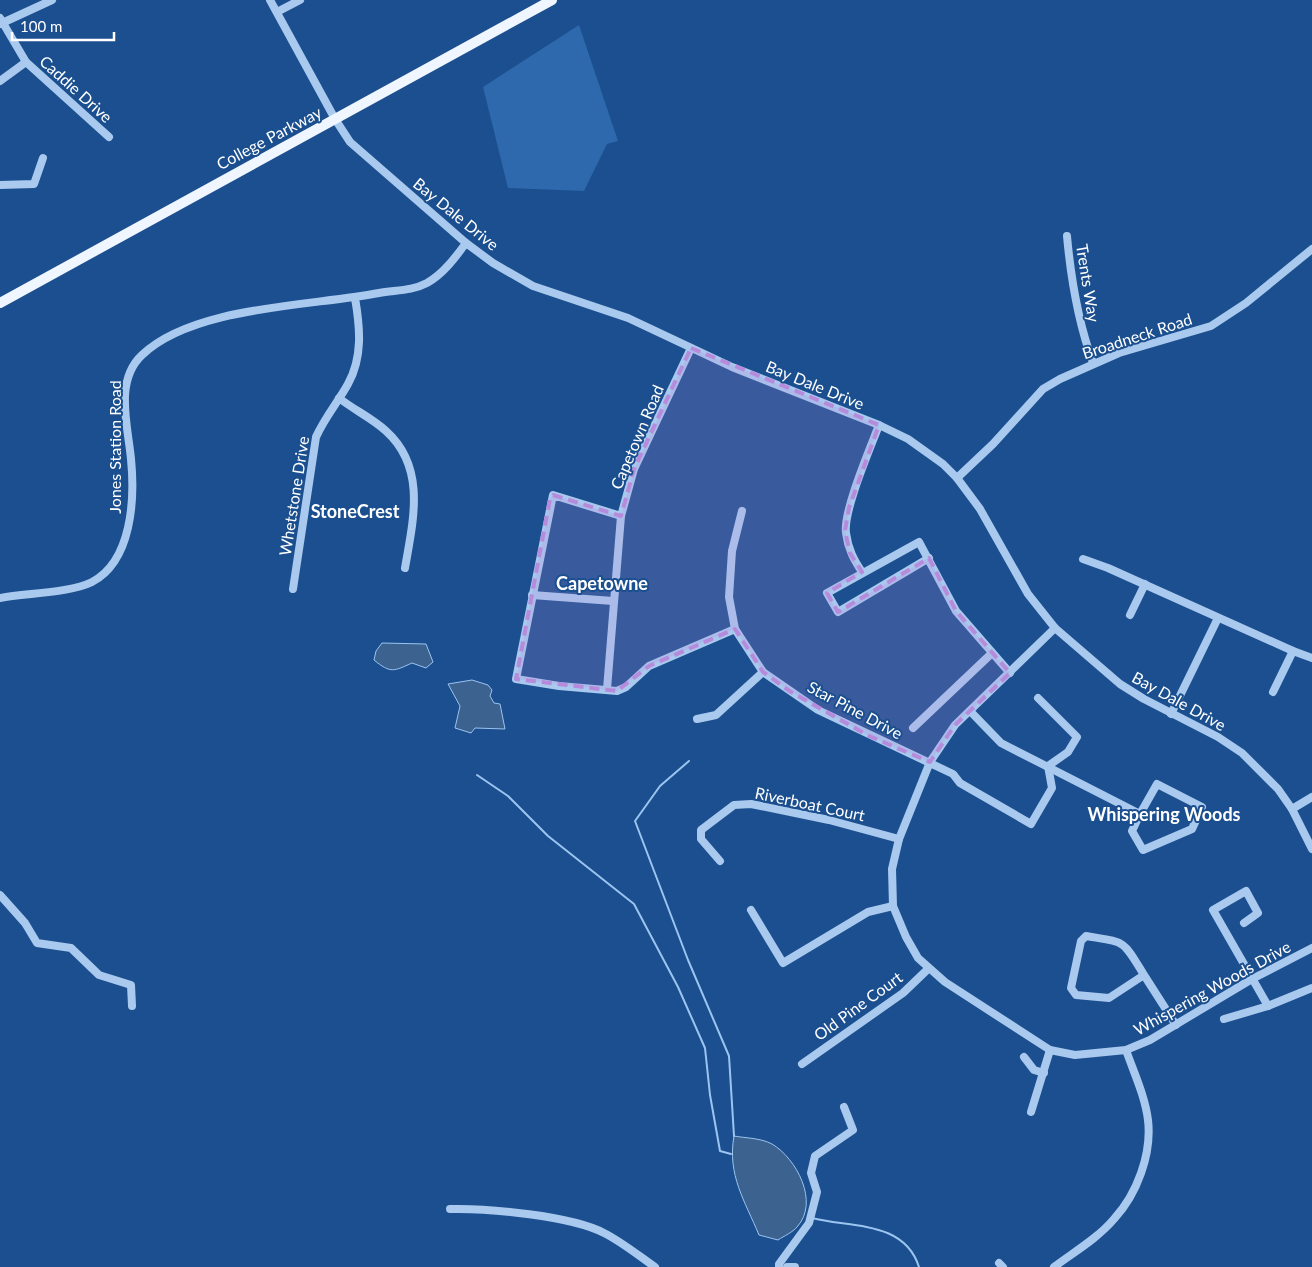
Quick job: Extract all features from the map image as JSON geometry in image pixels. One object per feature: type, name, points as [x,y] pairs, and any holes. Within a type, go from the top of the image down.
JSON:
[{"type":"main road","name":"College Parkway","points":[[0,303],[552,0]]},
{"type":"street","points":[[1,21],[52,0]]},
{"type":"street","name":"Bay Dale Drive","points":[[270,0],[335,120],[350,142],[466,243],[505,271],[533,286],[628,318],[691,348],[879,425],[908,439],[943,464],[957,478],[980,509],[1028,594],[1055,628],[1120,684],[1171,714],[1218,737],[1242,753],[1274,784],[1292,809],[1312,849]]},
{"type":"street","points":[[277,12],[300,0]]},
{"type":"street","name":"Caddie Drive","points":[[1,21],[26,62],[109,136]]},
{"type":"street","points":[[0,81],[26,62]]},
{"type":"street","points":[[0,185],[34,184],[43,158]]},
{"type":"street","name":"Trents Way","points":[[1067,236],[1070,276],[1079,322],[1093,363]]},
{"type":"street","name":"Jones Station Road","points":[[0,598],[76,588],[93,582],[119,556],[126,541],[131,495],[132,462],[126,412],[126,388],[130,371],[140,356],[156,342],[175,332],[195,326],[280,305],[355,298],[413,289],[427,283],[442,272],[466,243]]},
{"type":"street","name":"Broadneck Road","points":[[957,478],[989,448],[1043,389],[1093,363],[1132,349],[1177,338],[1211,326],[1246,304],[1312,249]]},
{"type":"street","name":"Whetstone Drive","points":[[293,589],[316,437],[323,421],[349,382],[358,355],[359,329],[355,298]]},
{"type":"street","name":"Capetown Road","points":[[607,689],[621,516],[634,469],[691,348]]},
{"type":"street","points":[[339,398],[387,432],[410,466],[415,488],[415,508],[405,568]]},
{"type":"street","points":[[862,572],[850,553],[846,532],[849,508],[879,425]]},
{"type":"street","points":[[621,516],[553,495],[516,679],[558,686],[617,691],[626,687],[649,666],[735,629]]},
{"type":"street","name":"Star Pine Drive","points":[[742,511],[732,551],[730,598],[735,629],[763,672],[818,710],[869,736],[930,762],[952,774],[960,783],[1031,824],[1052,788],[1048,766]]},
{"type":"street","points":[[930,558],[838,612],[827,593],[919,542],[930,558],[956,611],[991,654],[1010,673]]},
{"type":"street","points":[[1083,559],[1145,584],[1292,651],[1312,658]]},
{"type":"street","points":[[1130,615],[1145,584]]},
{"type":"street","points":[[532,595],[613,601]]},
{"type":"street","points":[[1171,714],[1218,618]]},
{"type":"street","name":"Whispering Woods Drive","points":[[1055,628],[955,725],[930,762],[899,838],[892,869],[893,906],[906,937],[928,969],[1050,1050],[1075,1055],[1126,1050],[1150,1040],[1252,979],[1312,948]]},
{"type":"street","points":[[1273,692],[1292,651]]},
{"type":"street","points":[[913,728],[991,654]]},
{"type":"street","points":[[697,719],[716,715],[763,672]]},
{"type":"street","points":[[1038,698],[1077,737],[1068,752],[1048,766]]},
{"type":"street","points":[[970,711],[1001,743],[1140,814]]},
{"type":"street","points":[[1157,784],[1202,807],[1192,829],[1143,850],[1132,831],[1140,814],[1157,784]]},
{"type":"street","points":[[1292,809],[1312,797]]},
{"type":"street","name":"Riverboat Court","points":[[720,861],[701,839],[701,830],[734,805],[760,806],[829,820],[899,838]]},
{"type":"street","points":[[1244,923],[1258,913],[1246,891],[1213,910],[1268,1006]]},
{"type":"street","points":[[0,895],[25,922],[37,943],[71,948],[99,975],[130,985],[132,1006]]},
{"type":"street","points":[[751,910],[783,963],[868,912],[893,906]]},
{"type":"street","points":[[1144,975],[1109,998],[1076,995],[1071,988],[1081,941],[1086,936],[1121,942],[1126,946],[1176,1025]]},
{"type":"street","name":"Old Pine Court","points":[[802,1064],[903,993],[928,969]]},
{"type":"street","points":[[1224,1019],[1268,1006],[1312,988]]},
{"type":"street","points":[[1031,1112],[1050,1050]]},
{"type":"street","points":[[1054,1267],[1114,1220],[1126,1204],[1142,1169],[1149,1139],[1148,1120],[1126,1050]]},
{"type":"street","points":[[1024,1057],[1034,1070],[1044,1073]]},
{"type":"street","points":[[779,1267],[779,1264],[809,1223],[817,1192],[811,1173],[815,1156],[853,1130],[844,1107]]},
{"type":"street","points":[[450,1209],[472,1209],[547,1217],[591,1228],[604,1233],[655,1267]]},
{"type":"street","points":[[787,1267],[795,1267]]},
{"type":"highlighted area","points":[[691,348],[879,425],[849,508],[845,531],[850,553],[862,572],[827,593],[838,612],[929,558],[956,611],[1010,673],[955,725],[930,762],[869,736],[791,692],[763,672],[735,629],[649,666],[617,691],[516,679],[550,499],[553,495],[621,516],[634,469]]},
{"type":"shaded area","points":[[579,25],[618,141],[607,144],[584,191],[508,188],[483,87]]},
{"type":"shaded area","points":[[382,643],[426,644],[433,662],[426,668],[412,663],[393,670],[385,668],[374,660],[376,651]]},
{"type":"shaded area","points":[[472,680],[488,685],[492,690],[490,696],[494,703],[500,704],[505,729],[475,728],[471,733],[455,728],[460,706],[448,684]]},
{"type":"shaded area","points":[[734,1136],[758,1139],[772,1144],[789,1159],[802,1181],[806,1193],[804,1217],[795,1229],[778,1240],[759,1235],[743,1199],[733,1163]]},
{"type":"waterway","points":[[689,761],[660,786],[635,821],[688,960],[729,1056],[734,1136]]},
{"type":"waterway","points":[[477,775],[508,796],[548,836],[634,904],[678,987],[705,1048],[710,1095],[720,1151],[731,1154]]},
{"type":"waterway","points":[[812,1218],[889,1233],[912,1252],[919,1267]]},
{"type":"district","name":"StoneCrest","points":[[355,512]]},
{"type":"district","name":"Capetowne","points":[[602,584]]},
{"type":"district","name":"Whispering Woods","points":[[1164,815]]}]
